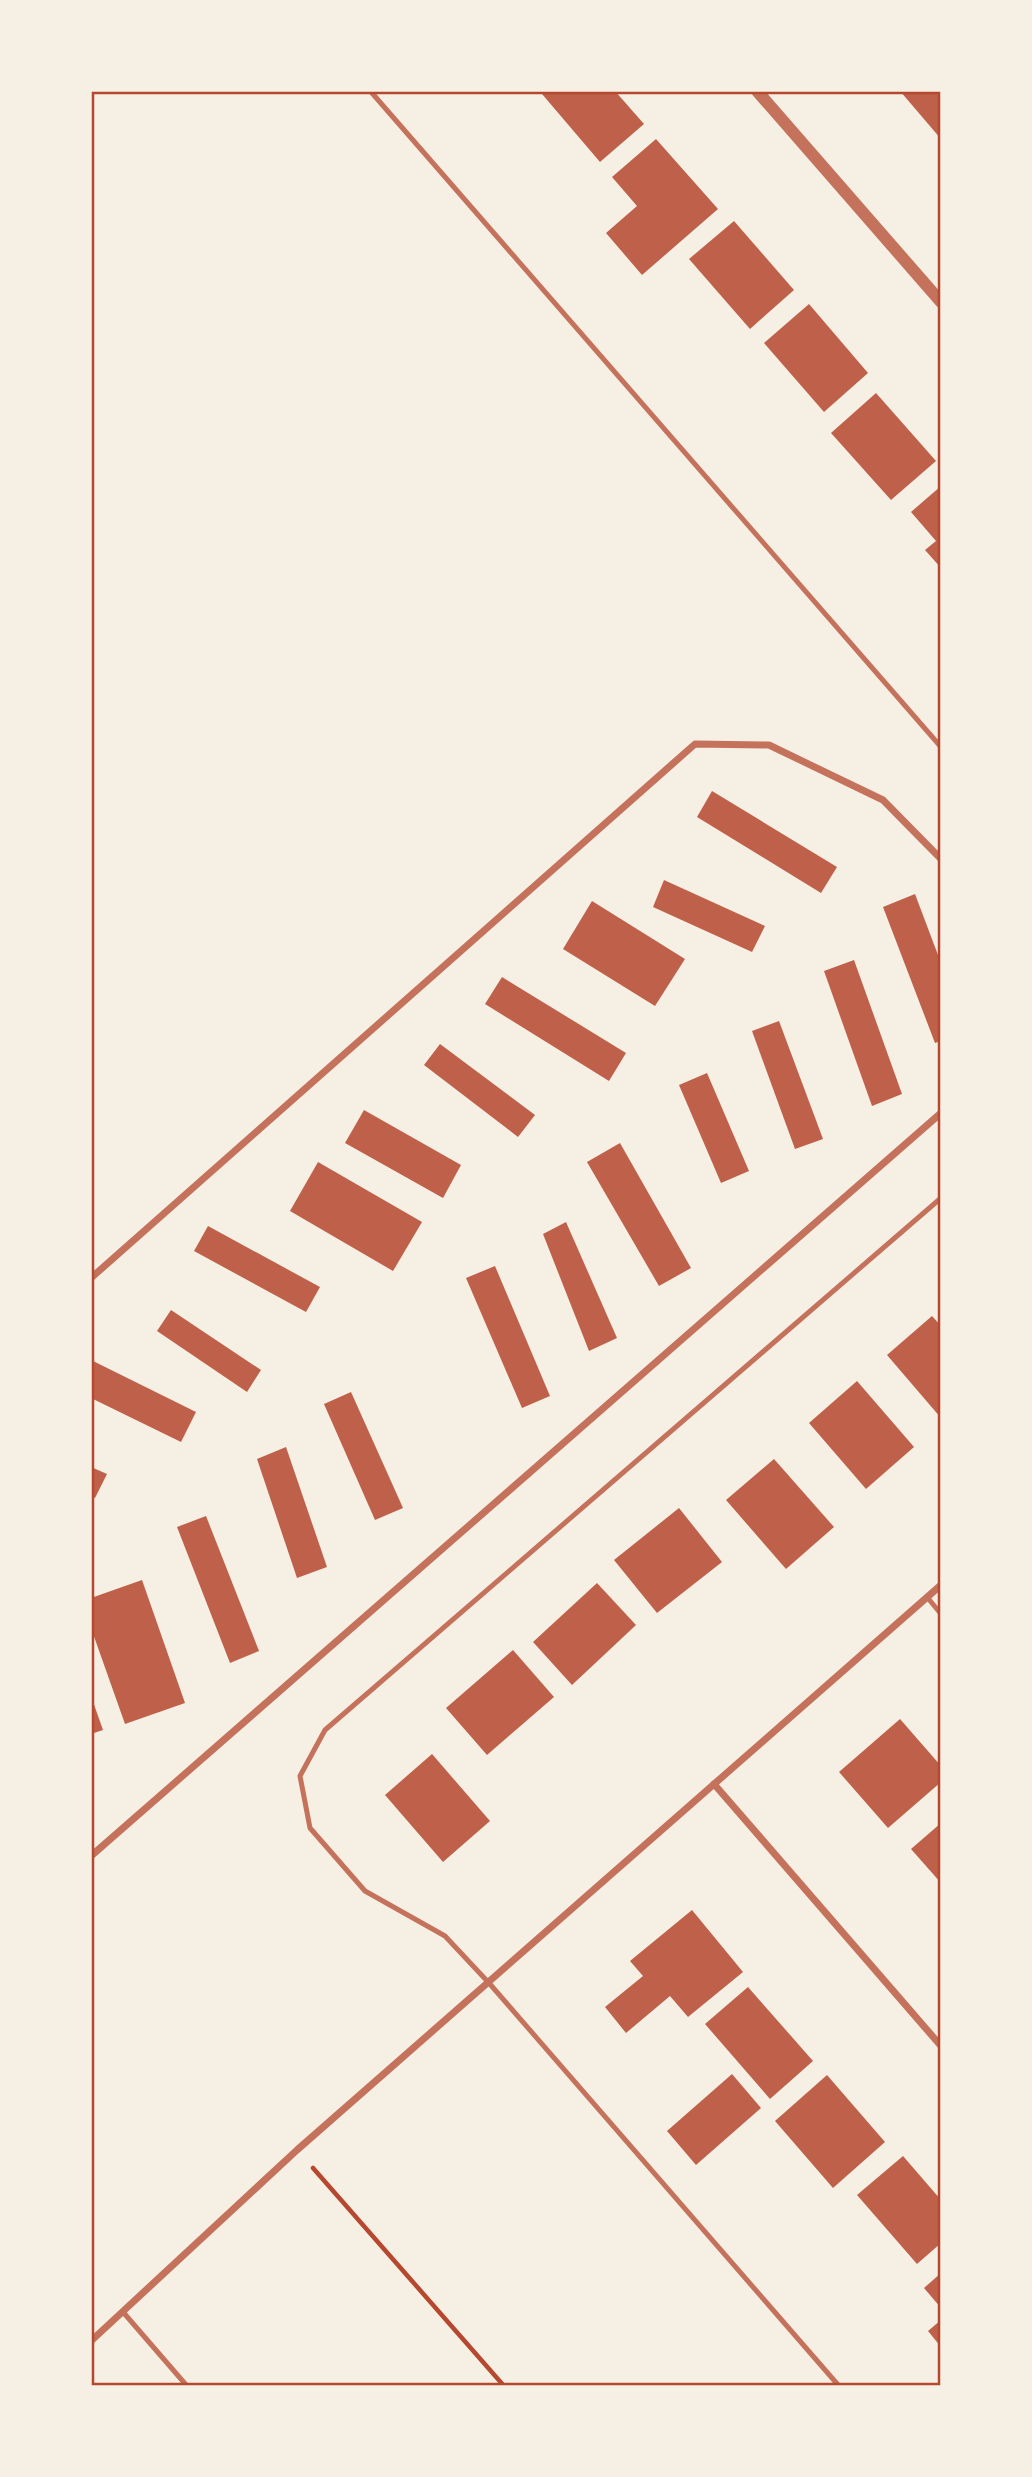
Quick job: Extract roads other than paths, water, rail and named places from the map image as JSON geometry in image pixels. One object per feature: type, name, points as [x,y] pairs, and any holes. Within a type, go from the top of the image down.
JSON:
[{"type":"street","points":[[757,91],[941,302]]},
{"type":"street","points":[[91,1278],[695,744],[769,745],[883,800],[941,859]]},
{"type":"street","points":[[91,1856],[941,1114]]},
{"type":"street","points":[[91,2341],[297,2150],[941,1585]]},
{"type":"street","points":[[714,1784],[941,2046]]},
{"type":"lane","points":[[372,93],[941,747]]},
{"type":"lane","points":[[839,2386],[489,1983],[445,1936],[365,1891],[310,1828],[300,1776],[325,1730],[941,1198]]},
{"type":"lane","points":[[927,1597],[941,1614]]},
{"type":"lane","points":[[122,2312],[187,2386]]}]
